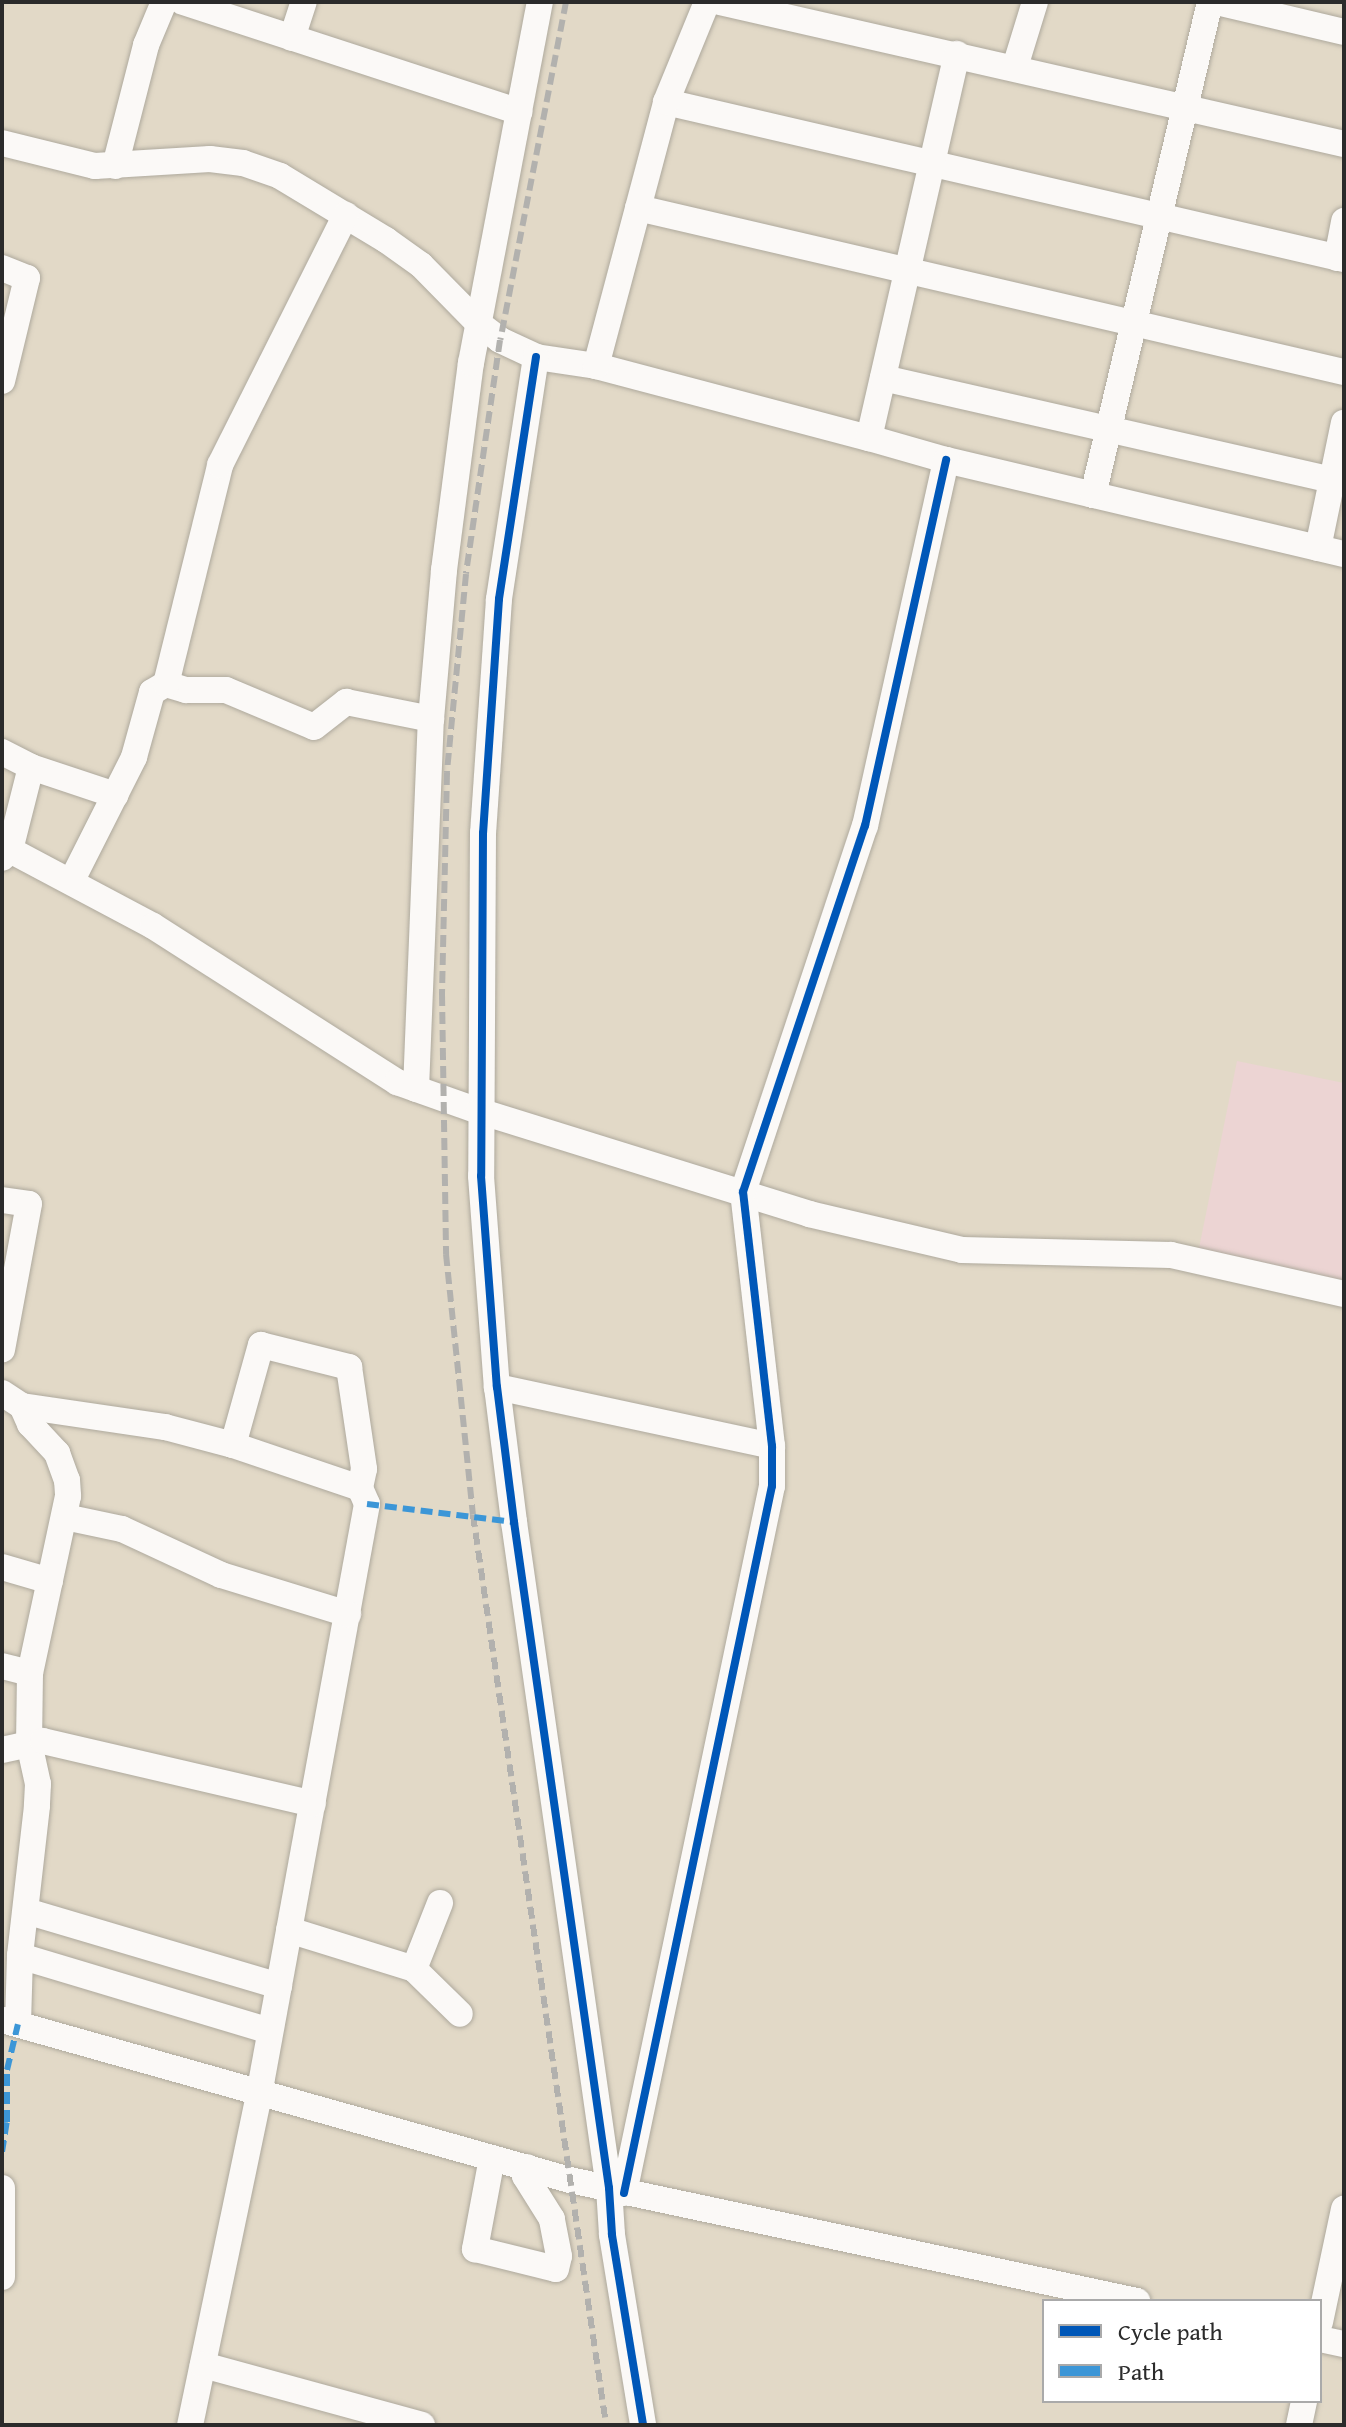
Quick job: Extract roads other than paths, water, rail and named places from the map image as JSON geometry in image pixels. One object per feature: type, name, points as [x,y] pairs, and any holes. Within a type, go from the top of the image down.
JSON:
[{"type":"street","points":[[115,166],[146,45],[164,2]]},
{"type":"street","points":[[183,2],[520,112]]},
{"type":"street","points":[[292,38],[304,2]]},
{"type":"street","points":[[416,1089],[431,719],[444,570],[479,324],[540,2]]},
{"type":"street","points":[[596,366],[666,102],[707,2]]},
{"type":"street","points":[[720,2],[1344,144]]},
{"type":"street","points":[[1015,67],[1035,2]]},
{"type":"street","points":[[1093,495],[1210,2]]},
{"type":"street","points":[[1217,2],[1344,32]]},
{"type":"street","points":[[869,438],[957,54]]},
{"type":"street","points":[[666,102],[1340,258],[1344,221]]},
{"type":"street","points":[[2,143],[95,166],[176,159],[243,163],[280,176],[346,215],[421,265],[479,324],[500,340],[536,357],[596,366],[946,460],[1344,554]]},
{"type":"street","points":[[638,208],[1344,372]]},
{"type":"street","points":[[72,880],[134,757],[152,692],[166,684],[220,465],[346,215]]},
{"type":"street","points":[[2,268],[27,278],[2,381]]},
{"type":"street","points":[[536,357],[499,599],[483,833],[479,1111],[497,1387],[535,1684],[616,2191]]},
{"type":"street","points":[[883,378],[1338,482]]},
{"type":"street","points":[[1318,548],[1338,482],[1344,423]]},
{"type":"street","points":[[643,2425],[612,2235],[616,2191],[772,1486],[772,1446],[743,1192],[865,826],[946,460]]},
{"type":"street","points":[[166,684],[186,690],[226,690],[314,727],[346,702],[431,719]]},
{"type":"street","points":[[2,752],[31,767],[115,795]]},
{"type":"street","points":[[31,767],[6,854],[72,880],[153,926],[397,1082],[479,1111],[809,1214],[962,1250],[1171,1255],[1344,1294]]},
{"type":"street","points":[[2,1200],[29,1204],[2,1350]]},
{"type":"street","points":[[190,2425],[259,2095],[367,1504],[360,1488],[364,1469],[349,1367],[261,1345],[233,1445]]},
{"type":"street","points":[[497,1387],[772,1446]]},
{"type":"street","points":[[12,1399],[57,1453],[64,1469],[68,1496],[30,1673],[29,1743],[38,1795],[10,2022],[259,2095],[616,2191],[1128,2299]]},
{"type":"street","points":[[12,1399],[165,1427],[233,1445],[360,1488]]},
{"type":"street","points":[[65,1517],[122,1529],[221,1575],[348,1614]]},
{"type":"street","points":[[2,1567],[50,1581]]},
{"type":"street","points":[[2,1666],[30,1673]]},
{"type":"street","points":[[2,1750],[14,1750],[43,1741],[313,1804]]},
{"type":"street","points":[[414,1969],[440,1903]]},
{"type":"street","points":[[26,1911],[279,1986]]},
{"type":"street","points":[[289,1930],[414,1969],[460,2014]]},
{"type":"street","points":[[20,1956],[270,2031]]},
{"type":"street","points":[[492,2158],[475,2249],[556,2269],[559,2256],[552,2219],[525,2176],[527,2167]]},
{"type":"street","points":[[2,2188],[2,2277]]},
{"type":"street","points":[[1322,2313],[1344,2209]]},
{"type":"street","points":[[1322,2339],[1344,2344]]},
{"type":"street","points":[[203,2365],[422,2425]]},
{"type":"street","points":[[1299,2425],[1304,2403]]},
{"type":"railway","points":[[566,2],[500,340],[466,574],[447,773],[442,994],[446,1254],[473,1515],[606,2425]]}]
